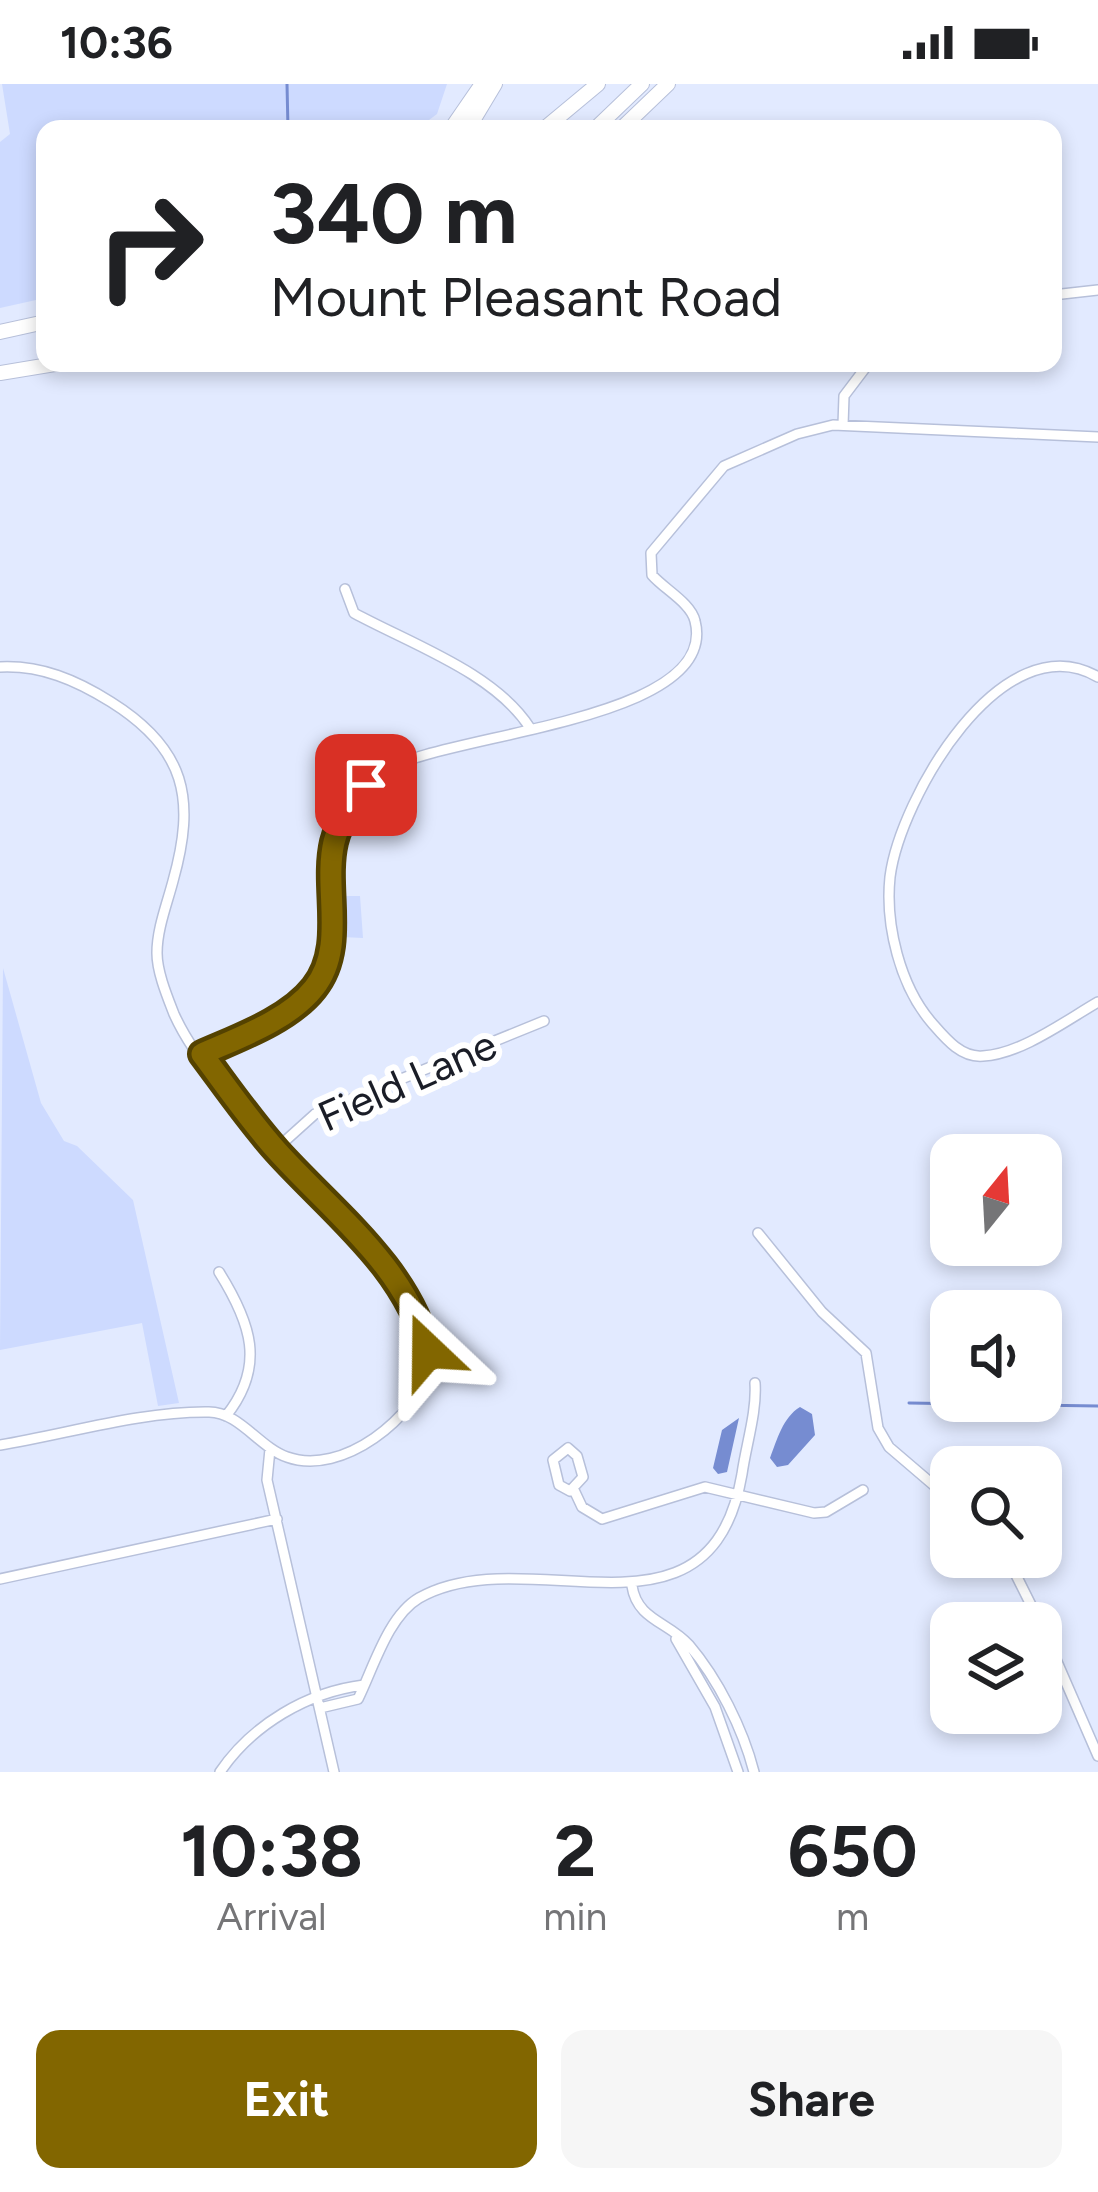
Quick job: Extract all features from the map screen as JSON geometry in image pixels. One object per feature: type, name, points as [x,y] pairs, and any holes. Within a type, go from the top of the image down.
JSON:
[{"type":"highway","points":[[456,120],[479,84]]},
{"type":"highway","points":[[473,120],[495,84]]},
{"type":"highway","points":[[555,120],[598,84]]},
{"type":"highway","points":[[604,120],[642,84]]},
{"type":"highway","points":[[630,120],[668,84]]},
{"type":"highway","points":[[0,336],[36,325]]},
{"type":"highway","points":[[0,336],[36,333]]},
{"type":"highway","points":[[0,373],[36,367]]},
{"type":"street","points":[[1062,294],[1098,290]]},
{"type":"street","points":[[843,425],[844,396],[861,372]]},
{"type":"street","points":[[202,1054],[287,1011],[317,984],[332,938],[334,844],[349,807],[382,771],[432,749],[632,702],[676,676],[690,653],[696,624],[689,609],[652,575],[655,542],[724,466],[797,434],[843,425],[1098,437]]},
{"type":"street","points":[[345,589],[354,613],[489,687],[514,704],[530,728]]},
{"type":"street","points":[[1098,677],[1083,668],[1056,665],[993,694],[971,714],[913,805],[894,857],[890,894],[895,945],[915,998],[942,1035],[976,1057],[991,1056],[1046,1032],[1098,1002]]},
{"type":"street","points":[[0,667],[42,669],[100,695],[136,718],[170,750],[182,788],[185,835],[157,955],[176,1017],[275,1150],[382,1264],[416,1314],[430,1366],[415,1396],[367,1442],[317,1460],[297,1460],[270,1449],[226,1416],[170,1414],[0,1445]]},
{"type":"street","name":"Field Lane","points":[[275,1150],[315,1114],[544,1021]]},
{"type":"street","points":[[758,1233],[822,1312],[866,1354],[878,1428],[889,1447],[930,1483]]},
{"type":"street","points":[[219,1273],[237,1306],[252,1359],[249,1383],[226,1416]]},
{"type":"street","points":[[220,1772],[265,1723],[364,1685],[406,1608],[422,1596],[506,1575],[632,1586],[690,1566],[721,1533],[738,1496],[755,1383]]},
{"type":"street","points":[[574,1490],[583,1477],[575,1452],[563,1448],[553,1464],[559,1485],[574,1490],[582,1508],[602,1519],[704,1487],[814,1513],[826,1512],[862,1490]]},
{"type":"street","points":[[270,1449],[267,1480],[334,1772]]},
{"type":"street","points":[[0,1579],[278,1519]]},
{"type":"street","points":[[632,1586],[636,1604],[689,1645],[746,1740],[754,1772]]},
{"type":"street","points":[[670,1630],[715,1707],[738,1772]]},
{"type":"street","points":[[1062,1673],[1098,1756]]},
{"type":"shaded area","points":[[2,84],[447,84],[437,114],[429,120],[36,120],[36,300],[0,308],[0,142],[10,134]]},
{"type":"shaded area","points":[[341,896],[360,896],[363,938],[342,937]]},
{"type":"shaded area","points":[[3,968],[41,1103],[64,1141],[77,1146],[133,1200],[179,1403],[158,1406],[142,1323],[0,1350]]},
{"type":"water","points":[[800,1407],[812,1414],[815,1435],[788,1465],[777,1467],[770,1458],[775,1444]]},
{"type":"water","points":[[739,1418],[727,1472],[718,1474],[713,1468],[722,1430]]},
{"type":"waterway","points":[[287,84],[288,120]]},
{"type":"waterway","points":[[909,1403],[1098,1406]]},
{"type":"route","points":[[366,785],[349,807],[334,844],[332,938],[317,984],[287,1011],[202,1054],[275,1150],[374,1253],[416,1314],[428,1351]]}]
